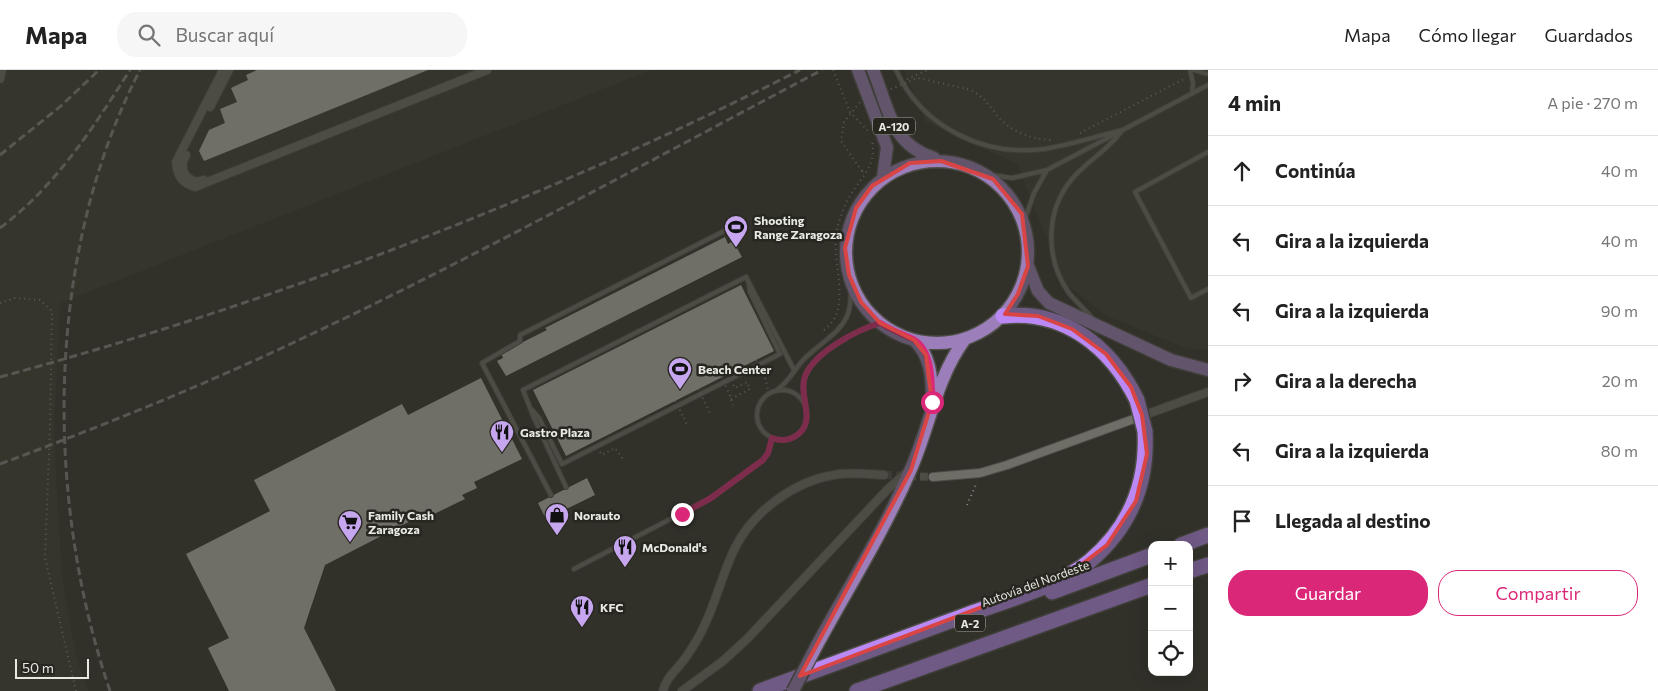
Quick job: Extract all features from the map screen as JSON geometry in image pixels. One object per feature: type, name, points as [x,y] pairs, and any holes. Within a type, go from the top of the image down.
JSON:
[{"type":"highway","points":[[760,691],[1022,594],[1069,574],[1089,562],[1108,545],[1126,522],[1143,481],[1147,454],[1145,431],[1137,400],[1116,366],[1083,336],[1059,322],[1038,316],[1003,316]]},
{"type":"highway","points":[[1192,541],[1208,535]]},
{"type":"highway","name":"Autovía del Nordeste","points":[[789,691],[1148,556]]},
{"type":"highway","points":[[1193,571],[1208,565]]},
{"type":"highway","name":"A-2","points":[[857,691],[1149,586]]},
{"type":"main road","name":"A-120","points":[[858,70],[887,147],[882,177]]},
{"type":"main road","name":"A-120","points":[[873,70],[894,126],[902,140],[916,152],[941,161]]},
{"type":"main road","points":[[1028,266],[1018,294],[1003,316],[985,330],[965,339],[948,342],[914,340],[896,333],[880,323],[861,302],[849,275],[845,248],[850,221],[863,197],[882,177],[910,163],[926,160],[958,164],[985,174],[1005,188],[1015,202],[1024,222],[1028,266],[1038,290],[1049,303],[1180,364],[1208,370]]},
{"type":"main road","points":[[793,691],[891,512],[911,470],[932,402],[948,365],[965,339]]},
{"type":"main road","points":[[914,340],[923,350],[929,364],[932,402]]},
{"type":"street","points":[[0,79],[2,70]]},
{"type":"street","points":[[223,70],[176,162],[176,170],[187,185],[195,187],[487,70]]},
{"type":"street","points":[[230,70],[182,161],[182,169],[185,176],[196,182],[475,70]]},
{"type":"street","points":[[933,477],[980,473],[1007,465],[1208,392]]},
{"type":"street","points":[[682,691],[723,661],[747,639],[887,490],[911,470]]},
{"type":"street","points":[[662,691],[665,682],[685,658],[705,625],[736,546],[747,528],[768,507],[785,494],[817,479],[835,475],[884,475]]},
{"type":"lane","points":[[896,70],[917,104],[932,119],[969,140],[992,147],[1017,150],[1044,149],[1123,130]]},
{"type":"lane","points":[[1190,70],[1192,94]]},
{"type":"lane","points":[[1194,70],[1208,74]]},
{"type":"lane","points":[[985,174],[1012,178],[1047,170],[1208,85]]},
{"type":"lane","points":[[1097,326],[1070,294],[1059,275],[1051,244],[1052,221],[1058,202],[1072,179],[1108,148],[1123,130]]},
{"type":"lane","points":[[1208,152],[1134,192],[1191,298],[1208,289]]},
{"type":"lane","points":[[1024,222],[1034,193],[1047,170]]},
{"type":"lane","points":[[551,495],[482,363],[520,341],[520,335],[738,224]]},
{"type":"lane","points":[[849,275],[851,306],[844,323],[794,370],[783,386],[763,398],[757,413],[760,428],[772,438],[786,440],[799,434],[807,421],[804,381],[812,366],[848,336],[880,323]]},
{"type":"lane","points":[[750,284],[750,292],[780,354],[562,464],[539,418],[532,409],[523,390],[746,278],[750,284],[794,370]]},
{"type":"lane","points":[[777,390],[794,392],[806,405]]},
{"type":"lane","points":[[532,409],[534,418],[566,487]]},
{"type":"lane","points":[[574,569],[711,498],[763,460],[768,453],[772,438]]},
{"type":"path","points":[[824,330],[834,323],[838,314],[840,295],[834,250],[838,228],[849,196],[865,175],[873,155],[872,140],[865,126],[854,118],[850,112],[834,70]]},
{"type":"path","points":[[902,81],[928,70]]},
{"type":"path","points":[[1072,136],[1184,78],[1192,77]]},
{"type":"path","points":[[865,175],[841,141],[844,122],[861,101],[918,78],[967,89],[979,94],[1001,120],[1019,132],[1041,140],[1058,139]]},
{"type":"path","points":[[0,303],[15,298],[40,300],[52,311],[45,558],[76,691]]},
{"type":"path","points":[[756,360],[765,378],[769,393]]},
{"type":"path","points":[[721,378],[733,405]]},
{"type":"path","points":[[731,399],[750,389],[747,382],[735,388]]},
{"type":"path","points":[[698,389],[711,415]]},
{"type":"path","points":[[675,401],[688,427]]},
{"type":"path","points":[[602,455],[615,448],[623,459]]},
{"type":"path","points":[[967,505],[980,473]]},
{"type":"highlighted area","points":[[941,161],[993,179],[1022,214],[1028,266],[1018,294],[1005,314],[1038,316],[1072,329],[1106,354],[1131,387],[1142,415],[1147,454],[1136,501],[1107,545],[1069,574],[800,676],[911,470],[932,402],[926,355],[914,340],[880,323],[861,302],[849,275],[845,248],[856,208],[872,186],[910,163]]},
{"type":"shaded area","points":[[0,70],[651,70],[60,303],[54,423],[58,519],[64,592],[76,655],[88,691],[0,691]]},
{"type":"shaded area","points":[[904,70],[1208,70],[1208,349],[1188,349],[1105,315],[1065,283],[1017,164],[926,122]]},
{"type":"building","points":[[257,70],[428,70],[204,161],[199,151],[209,130],[225,123],[220,109],[237,102],[231,88],[248,80],[246,75]]},
{"type":"building","points":[[725,237],[728,244],[733,241],[742,257],[506,376],[497,361],[503,358],[501,353],[547,330],[545,328]]},
{"type":"building","points":[[741,285],[774,351],[566,456],[533,390]]},
{"type":"building","points":[[481,378],[522,459],[474,482],[477,488],[462,495],[465,499],[430,516],[428,512],[325,565],[304,628],[336,691],[229,691],[208,648],[229,638],[186,554],[270,511],[254,480],[402,404],[408,415]]},
{"type":"building","points":[[587,478],[595,495],[546,519],[538,503]]},
{"type":"tunnel","points":[[884,475],[933,477]]},
{"type":"railway","points":[[0,155],[62,105],[99,70]]},
{"type":"railway","points":[[0,228],[20,212],[56,175],[102,113],[130,70]]},
{"type":"railway","points":[[110,691],[88,616],[73,538],[65,458],[65,377],[71,296],[86,217],[109,142],[140,70]]},
{"type":"railway","points":[[0,377],[206,316],[408,244],[606,162],[800,70]]},
{"type":"railway","points":[[0,464],[189,389],[367,307],[433,275],[822,70]]},
{"type":"place","name":"Shooting Range Zaragoza","points":[[736,248]]},
{"type":"place","name":"Beach Center","points":[[680,390]]},
{"type":"place","name":"Gastro Plaza","points":[[502,453]]},
{"type":"place","name":"Norauto","points":[[557,536]]},
{"type":"place","name":"Family Cash Zaragoza","points":[[350,543]]},
{"type":"place","name":"McDonald's","points":[[625,568]]},
{"type":"place","name":"KFC","points":[[582,628]]},
{"type":"route","points":[[682,514],[711,498],[763,460],[768,453],[772,438],[786,440],[799,434],[807,421],[808,413],[803,389],[808,370],[835,345],[856,331],[880,323],[896,333],[914,340],[923,350],[929,364],[932,402]]}]
